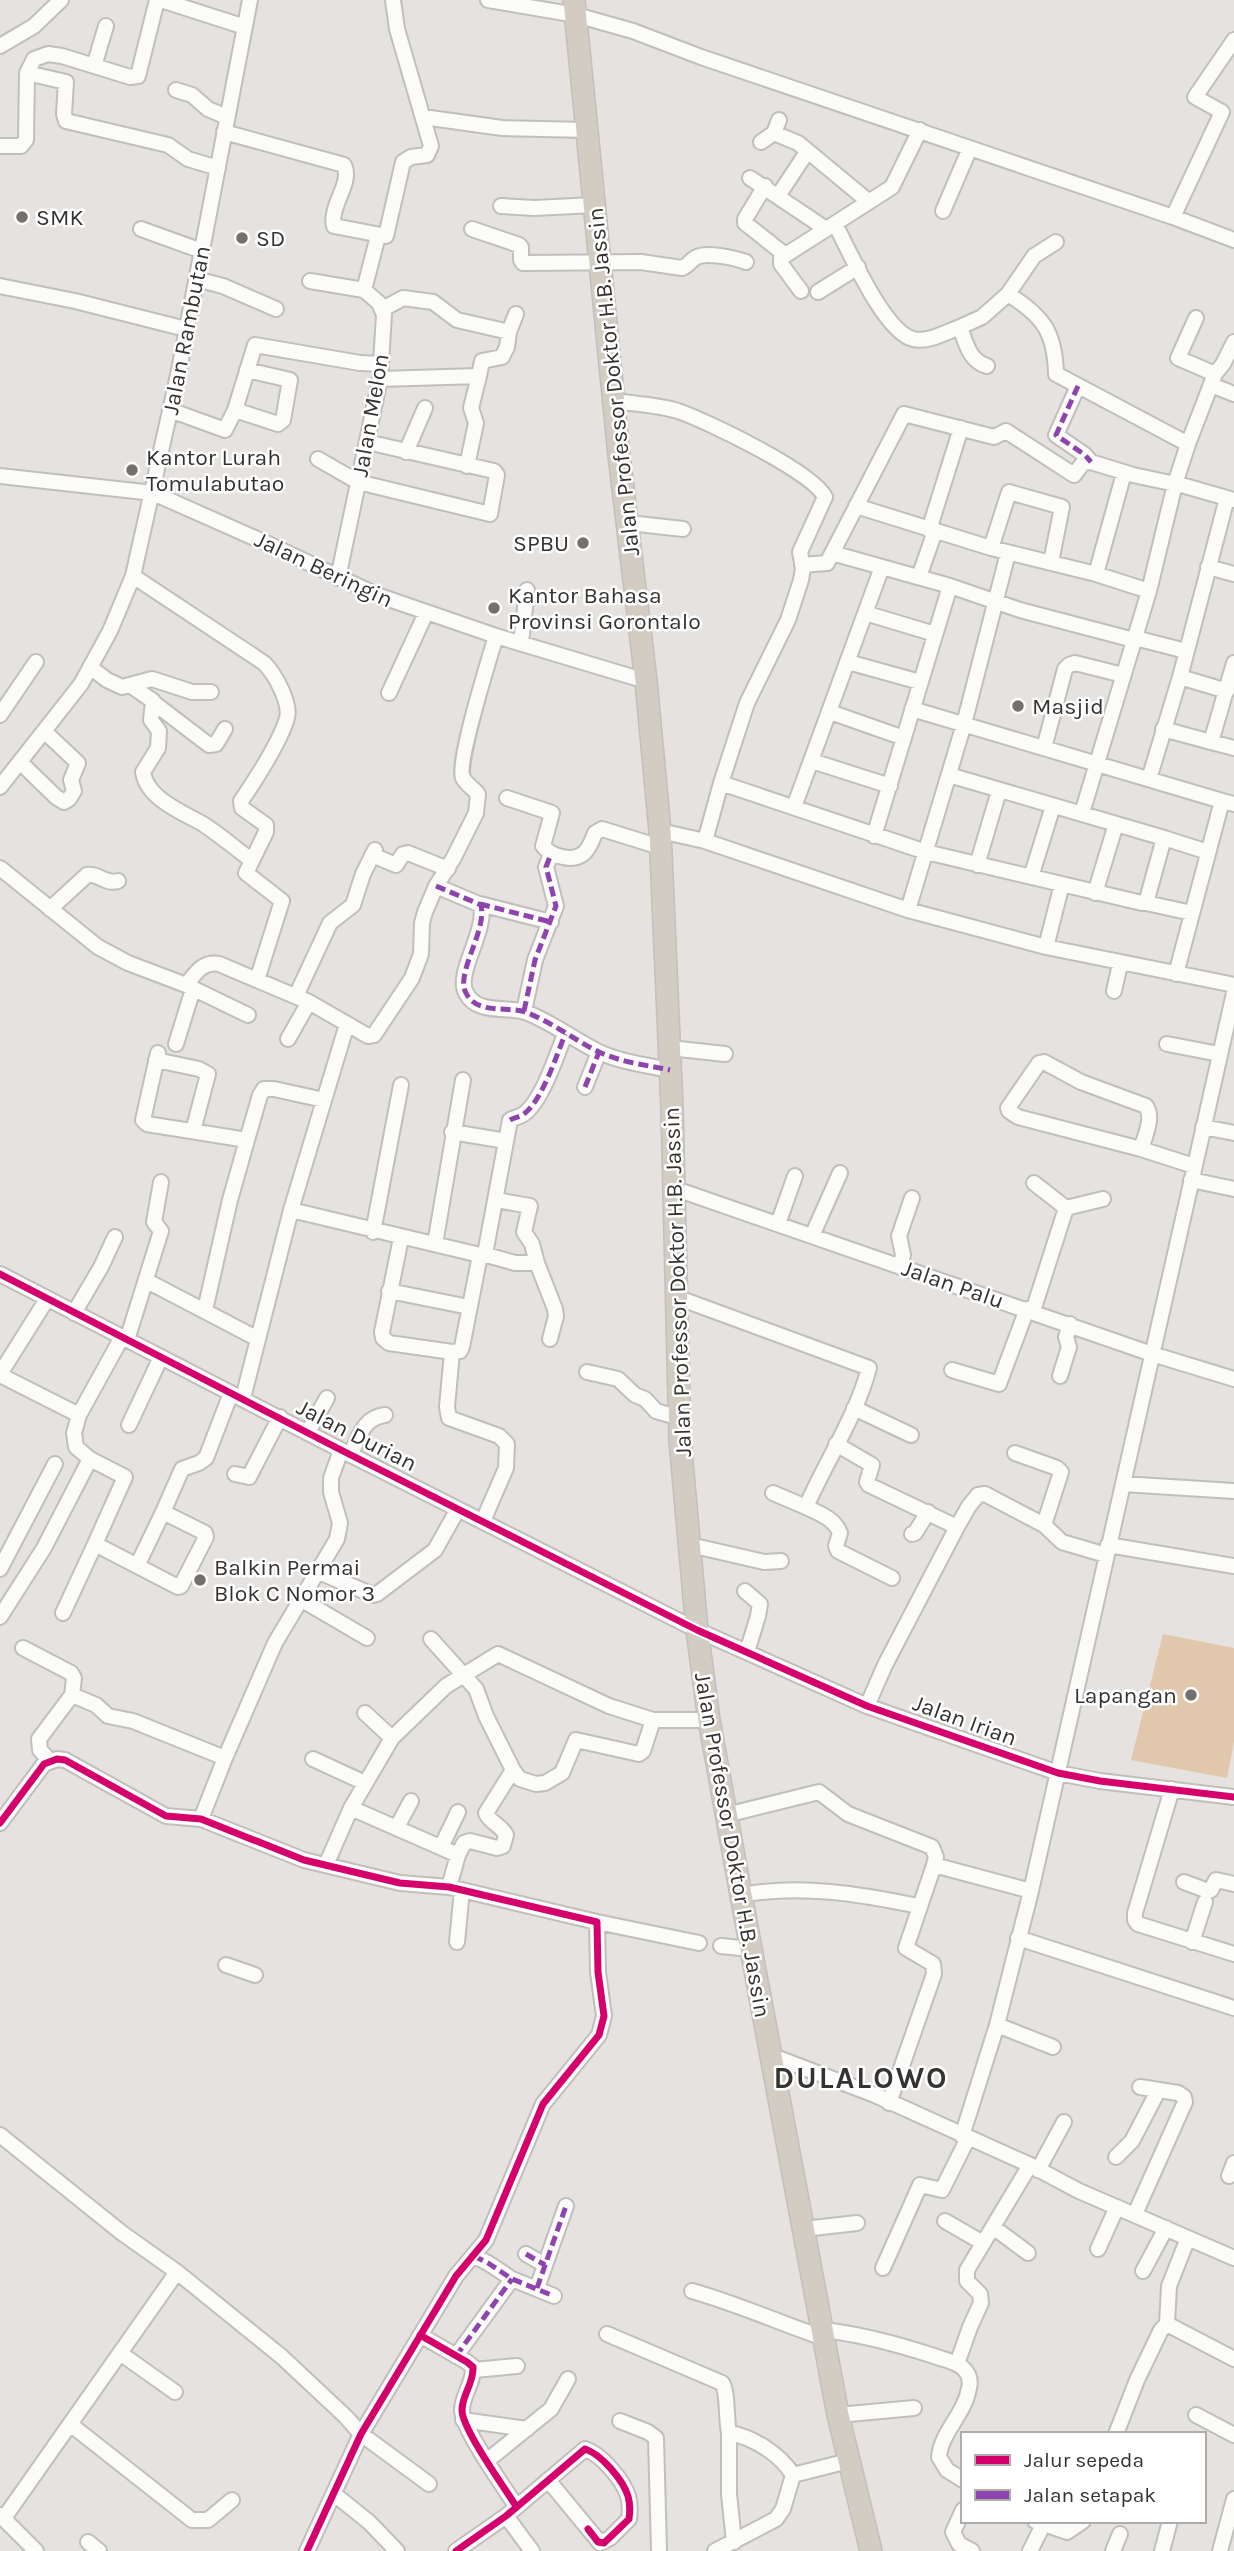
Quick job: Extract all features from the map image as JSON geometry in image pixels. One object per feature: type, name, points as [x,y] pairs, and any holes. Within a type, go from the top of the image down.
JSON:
[{"type":"highway","name":"Jalan Professor Doktor H.B. Jassin","points":[[575,8],[614,401],[646,681],[660,839],[670,1048],[680,1418],[697,1630],[709,1720],[750,1949],[838,2415],[871,2551]]},
{"type":"street","points":[[0,46],[34,26],[61,0]]},
{"type":"street","points":[[0,146],[21,146],[26,140],[27,73],[34,59],[48,54],[130,77],[138,76],[159,0],[181,3],[245,27]]},
{"type":"street","name":"Jalan Rambutan","points":[[0,787],[81,684],[110,631],[133,576],[170,410],[250,0]]},
{"type":"street","points":[[224,132],[344,165],[346,174],[332,218],[334,226],[386,236],[403,162],[429,152],[429,137],[400,42],[393,0]]},
{"type":"street","points":[[488,0],[575,8],[701,57],[1174,217],[1234,240]]},
{"type":"street","points":[[94,66],[106,26]]},
{"type":"street","points":[[1174,217],[1228,116],[1195,97],[1234,40]]},
{"type":"street","points":[[27,73],[66,82],[66,121],[168,145],[188,159],[218,168]]},
{"type":"street","points":[[176,90],[192,95],[208,109],[227,117]]},
{"type":"street","points":[[423,117],[502,128],[587,130]]},
{"type":"street","points":[[801,291],[780,259],[892,187],[920,130]]},
{"type":"street","points":[[771,132],[798,143],[868,201]]},
{"type":"street","points":[[943,211],[970,148]]},
{"type":"street","points":[[778,196],[807,152]]},
{"type":"street","points":[[750,178],[830,226],[858,267],[882,311],[898,332],[914,340],[923,340],[982,317],[1008,294],[1034,256],[1056,242]]},
{"type":"street","points":[[765,186],[745,219],[746,223],[784,254]]},
{"type":"street","points":[[501,206],[534,208],[595,205]]},
{"type":"street","points":[[141,229],[202,251]]},
{"type":"street","points":[[472,229],[519,245],[523,263],[648,263],[659,267],[682,268],[695,257],[701,256],[746,262]]},
{"type":"street","points":[[364,290],[378,236]]},
{"type":"street","points":[[818,292],[858,267]]},
{"type":"street","points":[[196,279],[223,286],[276,309]]},
{"type":"street","points":[[310,281],[364,290],[383,309],[403,298],[433,302],[457,320],[509,332]]},
{"type":"street","points":[[0,286],[62,298],[186,329]]},
{"type":"street","points":[[1008,294],[1042,323],[1054,341],[1056,374],[1188,444]]},
{"type":"street","name":"Jalan Melon","points":[[338,578],[380,379],[383,309]]},
{"type":"street","points":[[467,466],[476,423],[471,408],[482,361],[502,357],[516,314]]},
{"type":"street","points":[[1196,318],[1178,358],[1234,394]]},
{"type":"street","points":[[960,327],[971,356],[986,366]]},
{"type":"street","points":[[1082,813],[1149,591],[1175,484],[1213,379],[1234,342]]},
{"type":"street","points":[[170,410],[225,430],[255,345],[360,363],[381,363]]},
{"type":"street","points":[[234,410],[278,424],[283,420],[290,380],[247,370]]},
{"type":"street","points":[[380,379],[479,376]]},
{"type":"street","points":[[1078,386],[1056,435],[1091,462]]},
{"type":"street","points":[[614,401],[675,410],[705,421],[776,459],[814,484],[825,497],[800,552],[801,580],[788,621],[747,703],[705,841]]},
{"type":"street","points":[[406,452],[425,408]]},
{"type":"street","points":[[802,565],[827,563],[904,415],[996,437],[1004,432],[1009,433],[1074,475],[1083,463],[1091,462],[1124,473],[1230,499],[1208,567],[1180,677],[1149,779]]},
{"type":"street","points":[[919,577],[961,428]]},
{"type":"street","points":[[318,459],[358,482],[488,516],[497,475],[494,471],[367,442]]},
{"type":"street","points":[[1096,574],[1124,473]]},
{"type":"street","name":"Jalan Beringin","points":[[0,476],[153,493],[267,542],[377,595],[496,636],[646,681]]},
{"type":"street","points":[[991,548],[1009,492],[1061,505],[1063,508],[1051,562]]},
{"type":"street","points":[[856,506],[932,531],[1096,574],[1149,591]]},
{"type":"street","points":[[629,523],[683,529]]},
{"type":"street","points":[[832,553],[950,586],[995,602],[1186,651]]},
{"type":"street","points":[[908,910],[964,724],[1008,553]]},
{"type":"street","points":[[794,807],[882,567]]},
{"type":"street","points":[[1208,567],[1234,574]]},
{"type":"street","points":[[133,576],[264,663],[276,678],[288,715],[242,801],[242,808],[266,825],[266,831],[246,869],[247,876],[282,901],[257,979]]},
{"type":"street","points":[[874,836],[950,586]]},
{"type":"street","points":[[522,643],[527,590]]},
{"type":"street","points":[[389,693],[426,613]]},
{"type":"street","points":[[865,613],[934,634]]},
{"type":"street","points":[[176,1044],[189,987],[202,966],[212,963],[303,999],[368,1036],[374,1035],[405,991],[421,954],[422,923],[436,886],[448,869],[479,805],[478,794],[463,780],[461,772],[496,636]]},
{"type":"street","points":[[0,715],[36,662]]},
{"type":"street","points":[[848,662],[920,682]]},
{"type":"street","points":[[1044,748],[1065,669],[1069,665],[1076,663],[1123,675]]},
{"type":"street","points":[[1211,742],[1234,663]]},
{"type":"street","points":[[90,667],[113,684],[122,687],[152,679],[192,692],[211,692]]},
{"type":"street","points":[[1180,677],[1227,691]]},
{"type":"street","points":[[130,684],[209,745],[216,744],[225,729]]},
{"type":"street","points":[[154,703],[150,720],[158,728],[159,735],[155,755],[143,772],[146,783],[170,806],[203,825],[251,860]]},
{"type":"street","points":[[912,709],[1228,803],[1208,852],[1176,974]]},
{"type":"street","points":[[831,712],[904,738]]},
{"type":"street","points":[[1163,729],[1234,748]]},
{"type":"street","points":[[20,762],[56,797],[64,802],[69,799],[74,790],[71,780],[79,763],[44,731]]},
{"type":"street","points":[[812,761],[890,786]]},
{"type":"street","points":[[948,775],[1208,852]]},
{"type":"street","points":[[722,783],[926,852],[1095,893],[1192,913]]},
{"type":"street","points":[[977,865],[999,792]]},
{"type":"street","points":[[507,798],[552,813],[543,846],[551,854],[579,856],[587,851],[595,833],[602,829],[660,839],[705,841],[908,910],[1046,947],[1234,985]]},
{"type":"street","points":[[1031,877],[1053,806]]},
{"type":"street","points":[[1095,893],[1116,824]]},
{"type":"street","points":[[1146,903],[1164,838]]},
{"type":"street","points":[[288,1039],[330,923],[353,905],[374,853],[396,865],[403,854],[408,853],[448,869]]},
{"type":"street","points":[[524,1011],[535,960],[555,906],[546,867],[551,854]]},
{"type":"street","points":[[0,868],[98,947],[128,963],[189,987],[248,1015]]},
{"type":"street","points":[[50,909],[87,875],[95,875],[107,882],[118,881]]},
{"type":"street","points":[[1046,947],[1062,884]]},
{"type":"street","points":[[436,886],[480,904],[551,922]]},
{"type":"street","points":[[480,904],[482,916],[474,951],[463,976],[465,992],[472,1001],[505,1011],[524,1011],[599,1052],[670,1070]]},
{"type":"street","points":[[1114,991],[1120,964]]},
{"type":"street","points":[[883,2268],[920,2185],[942,2190],[965,2137],[997,2025],[1031,1891],[1234,993]]},
{"type":"street","points":[[136,1566],[182,1469],[206,1458],[237,1396],[258,1339],[291,1210],[347,1024]]},
{"type":"street","points":[[401,1238],[382,1332],[385,1340],[452,1352],[460,1351],[482,1255],[488,1249],[512,1119],[523,1115],[533,1104],[551,1070],[565,1034]]},
{"type":"street","points":[[1167,1044],[1219,1054]]},
{"type":"street","points":[[670,1048],[725,1054]]},
{"type":"street","points":[[585,1087],[599,1052]]},
{"type":"street","points":[[193,1131],[208,1074],[157,1056],[143,1120],[147,1124],[247,1140]]},
{"type":"street","points":[[1141,1149],[1150,1111],[1146,1106],[1081,1082],[1044,1062],[1035,1066],[1008,1108],[1018,1116],[1141,1149],[1234,1189]]},
{"type":"street","points":[[435,1244],[463,1080]]},
{"type":"street","points":[[373,1231],[401,1084]]},
{"type":"street","points":[[205,1310],[230,1200],[260,1095],[264,1089],[274,1089],[324,1100]]},
{"type":"street","points":[[1203,1127],[1234,1133]]},
{"type":"street","points":[[452,1132],[506,1141]]},
{"type":"street","points":[[812,1236],[840,1173]]},
{"type":"street","points":[[778,1224],[795,1176]]},
{"type":"street","points":[[63,1613],[125,1477],[90,1459],[76,1447],[75,1427],[79,1415],[125,1338],[147,1281],[153,1250],[161,1231],[154,1222],[160,1182]]},
{"type":"street","points":[[1034,1183],[1066,1208]]},
{"type":"street","name":"Jalan Palu","points":[[673,1188],[1234,1380]]},
{"type":"street","points":[[900,1267],[903,1255],[899,1236],[912,1198]]},
{"type":"street","points":[[1066,1208],[1103,1199]]},
{"type":"street","points":[[496,1200],[530,1206],[524,1232],[532,1244],[555,1309],[550,1339]]},
{"type":"street","points":[[952,1370],[999,1384],[1030,1310],[1066,1208]]},
{"type":"street","points":[[291,1210],[515,1263],[537,1263]]},
{"type":"street","points":[[74,1313],[115,1237]]},
{"type":"street","name":"Jalan Durian","points":[[0,1274],[697,1630]]},
{"type":"street","points":[[147,1281],[258,1339]]},
{"type":"street","points":[[389,1291],[469,1307]]},
{"type":"street","points":[[676,1297],[869,1368],[863,1389],[806,1507]]},
{"type":"street","points":[[47,1299],[0,1375],[79,1415]]},
{"type":"street","points":[[1060,1376],[1069,1347],[1066,1337],[1070,1324]]},
{"type":"street","points":[[452,1352],[447,1407],[449,1418],[499,1436],[506,1444],[506,1468],[483,1521]]},
{"type":"street","points":[[129,1425],[161,1357]]},
{"type":"street","points":[[587,1371],[618,1379],[656,1411],[680,1418]]},
{"type":"street","points":[[308,1432],[327,1398]]},
{"type":"street","points":[[854,1408],[911,1435]]},
{"type":"street","points":[[201,1819],[275,1643],[337,1539],[340,1523],[330,1484],[345,1452],[371,1418],[385,1415]]},
{"type":"street","points":[[235,1474],[249,1476],[280,1417]]},
{"type":"street","points":[[836,1444],[872,1465],[867,1482],[869,1485],[957,1527]]},
{"type":"street","points":[[1016,1453],[1059,1470],[1060,1476],[1044,1525]]},
{"type":"street","points":[[0,1617],[44,1548],[90,1459]]},
{"type":"street","points":[[0,1569],[55,1464]]},
{"type":"street","points":[[1123,1484],[1234,1491]]},
{"type":"street","points":[[773,1493],[831,1520],[840,1533],[836,1546],[838,1550],[892,1578]]},
{"type":"street","points":[[867,1706],[885,1665],[957,1527],[975,1497],[981,1494],[1044,1525],[1062,1542],[1234,1566]]},
{"type":"street","points":[[318,1572],[373,1595],[377,1594],[418,1560],[435,1550],[457,1508]]},
{"type":"street","points":[[95,1544],[180,1587],[206,1537],[203,1530],[163,1511]]},
{"type":"street","points":[[912,1534],[928,1512]]},
{"type":"street","points":[[690,1545],[764,1562],[781,1561]]},
{"type":"street","points":[[745,1591],[760,1604],[747,1653]]},
{"type":"street","points":[[302,1600],[367,1638]]},
{"type":"street","name":"Jalan Irian","points":[[697,1630],[867,1706],[1058,1773],[1100,1781],[1234,1797]]},
{"type":"street","points":[[431,1639],[482,1699],[486,1716],[513,1770],[520,1779],[527,1782],[541,1785],[562,1773],[576,1740],[639,1754],[643,1751],[653,1720]]},
{"type":"street","points":[[23,1648],[71,1673],[74,1678],[72,1695],[39,1739],[40,1750],[50,1761]]},
{"type":"street","points":[[326,1864],[351,1808],[392,1738],[435,1696],[498,1654],[564,1687],[653,1720],[709,1720]]},
{"type":"street","points":[[72,1695],[96,1705],[108,1716],[133,1721],[225,1758]]},
{"type":"street","points":[[365,1713],[392,1738]]},
{"type":"street","points":[[0,1823],[39,1770],[57,1759],[76,1765],[166,1816],[201,1819],[304,1860],[400,1883],[456,1889],[699,1943]]},
{"type":"street","points":[[313,1759],[365,1783]]},
{"type":"street","points":[[457,1942],[458,1854],[464,1843],[470,1841],[497,1849],[503,1846],[506,1835],[488,1819],[486,1813],[513,1770]]},
{"type":"street","points":[[1172,1789],[1134,1916],[1138,1924],[1234,1954]]},
{"type":"street","points":[[726,1815],[819,1792],[848,1814],[932,1847],[936,1857],[934,1865],[906,1948],[929,1960],[933,1964],[934,1974],[889,2103]]},
{"type":"street","points":[[397,1827],[411,1801]]},
{"type":"street","points":[[351,1808],[458,1854]]},
{"type":"street","points":[[441,1847],[457,1812]]},
{"type":"street","points":[[934,1865],[1031,1891]]},
{"type":"street","points":[[1184,1882],[1208,1891],[1216,1880],[1234,1885]]},
{"type":"street","points":[[741,1895],[815,1890],[864,1895],[918,1906]]},
{"type":"street","points":[[1192,1942],[1205,1902]]},
{"type":"street","points":[[307,2551],[361,2434],[456,2276],[486,2240],[543,2104],[599,2035],[604,2016],[597,1958],[597,1922]]},
{"type":"street","points":[[1018,1938],[1234,2008]]},
{"type":"street","points":[[721,1946],[750,1949]]},
{"type":"street","points":[[226,1965],[255,1975]]},
{"type":"street","points":[[997,2025],[1053,2047]]},
{"type":"street","points":[[770,2055],[824,2074],[1034,2168],[1079,2191],[1234,2258]]},
{"type":"street","points":[[1135,2214],[1184,2105],[1184,2097],[1181,2095],[1140,2087]]},
{"type":"street","points":[[1116,2157],[1132,2141],[1158,2091]]},
{"type":"street","points":[[957,2364],[981,2303],[980,2294],[967,2281],[966,2274],[993,2227],[1065,2122]]},
{"type":"street","points":[[0,2135],[282,2357],[361,2434],[429,2484]]},
{"type":"street","points":[[537,2288],[566,2206]]},
{"type":"street","points":[[1098,2249],[1117,2207]]},
{"type":"street","points":[[945,2221],[983,2243]]},
{"type":"street","points":[[804,2229],[857,2223]]},
{"type":"street","points":[[993,2227],[1028,2253]]},
{"type":"street","points":[[1143,2271],[1166,2228]]},
{"type":"street","points":[[1117,2432],[1137,2380],[1161,2330],[1167,2324],[1169,2286],[1188,2238]]},
{"type":"street","points":[[526,2254],[545,2265]]},
{"type":"street","points":[[474,2256],[512,2279],[554,2296]]},
{"type":"street","points":[[36,2551],[2,2516],[177,2272]]},
{"type":"street","points":[[456,2356],[512,2279]]},
{"type":"street","points":[[692,2291],[743,2306],[780,2323],[824,2334],[866,2336],[957,2364],[969,2376],[969,2391],[942,2442],[940,2458],[947,2470],[961,2479]]},
{"type":"street","points":[[1167,2324],[1234,2359]]},
{"type":"street","points":[[607,2334],[722,2383],[726,2388],[729,2494],[734,2542]]},
{"type":"street","points":[[420,2335],[471,2364],[474,2370],[463,2401],[463,2420],[488,2460],[532,2551]]},
{"type":"street","points":[[120,2353],[175,2392]]},
{"type":"street","points":[[474,2370],[517,2366]]},
{"type":"street","points":[[488,2460],[551,2409],[568,2379]]},
{"type":"street","points":[[838,2415],[914,2408]]},
{"type":"street","points":[[1196,2415],[1234,2435]]},
{"type":"street","points":[[463,2420],[527,2429]]},
{"type":"street","points":[[620,2421],[656,2438],[659,2551]]},
{"type":"street","points":[[70,2424],[192,2520],[208,2520],[232,2500]]},
{"type":"street","points":[[729,2433],[743,2437],[782,2460],[793,2475]]},
{"type":"street","points":[[456,2551],[511,2511],[583,2450],[591,2451],[624,2487],[628,2497],[629,2519],[610,2538],[600,2543],[548,2480]]},
{"type":"street","points":[[793,2475],[848,2461]]},
{"type":"street","points":[[715,2551],[776,2519],[783,2509],[793,2475]]},
{"type":"street","points":[[334,2494],[369,2522],[397,2551]]},
{"type":"street","points":[[1220,2551],[1234,2499]]},
{"type":"street","points":[[961,2514],[953,2532],[959,2544],[972,2551]]},
{"type":"street","points":[[1030,2551],[1039,2523],[1067,2532],[1080,2523]]},
{"type":"street","points":[[1162,2551],[1169,2523]]},
{"type":"street","points":[[1113,2551],[1120,2534]]},
{"type":"shaded area","name":"Lapangan","points":[[1163,1634],[1234,1648],[1234,1742],[1227,1778],[1131,1760]]},
{"type":"marked path","points":[[1078,386],[1056,435],[1091,462]]},
{"type":"marked path","points":[[524,1011],[535,960],[556,906],[546,867],[551,854]]},
{"type":"marked path","points":[[436,886],[481,905],[480,927],[465,975],[464,985],[471,1000],[493,1009],[525,1012],[614,1058],[670,1070]]},
{"type":"marked path","points":[[480,904],[551,922]]},
{"type":"marked path","points":[[510,1120],[523,1114],[537,1098],[565,1034]]},
{"type":"marked path","points":[[585,1087],[599,1052]]},
{"type":"marked path","points":[[537,2288],[566,2206]]},
{"type":"marked path","points":[[526,2254],[545,2265]]},
{"type":"marked path","points":[[474,2256],[512,2279],[554,2296]]},
{"type":"marked path","points":[[456,2356],[512,2279]]},
{"type":"cycle path","points":[[0,1274],[697,1630],[867,1706],[1058,1773],[1100,1781],[1234,1797]]},
{"type":"cycle path","points":[[0,1823],[44,1764],[57,1759],[65,1760],[166,1816],[201,1819],[304,1860],[400,1883],[449,1887],[597,1922],[598,1972],[604,2016],[599,2035],[543,2104],[486,2240],[456,2276],[361,2434],[307,2551]]},
{"type":"cycle path","points":[[420,2335],[473,2367],[462,2410],[464,2419],[476,2444],[516,2506]]},
{"type":"cycle path","points":[[456,2551],[506,2516],[585,2449],[598,2456],[616,2475],[629,2499],[630,2507],[629,2519],[604,2543],[598,2542],[588,2529]]},
{"type":"place","name":"SMK","points":[[22,217]]},
{"type":"place","name":"SD","points":[[242,238]]},
{"type":"place","name":"Kantor Lurah Tomulabutao","points":[[132,470]]},
{"type":"place","name":"SPBU","points":[[583,543]]},
{"type":"place","name":"Kantor Bahasa Provinsi Gorontalo","points":[[494,608]]},
{"type":"place","name":"Masjid","points":[[1018,706]]},
{"type":"place","name":"Balkin Permai Blok C Nomor 3","points":[[200,1580]]},
{"type":"place","name":"Lapangan","points":[[1191,1695]]},
{"type":"district","name":"DULALOWO","points":[[861,2078]]}]
